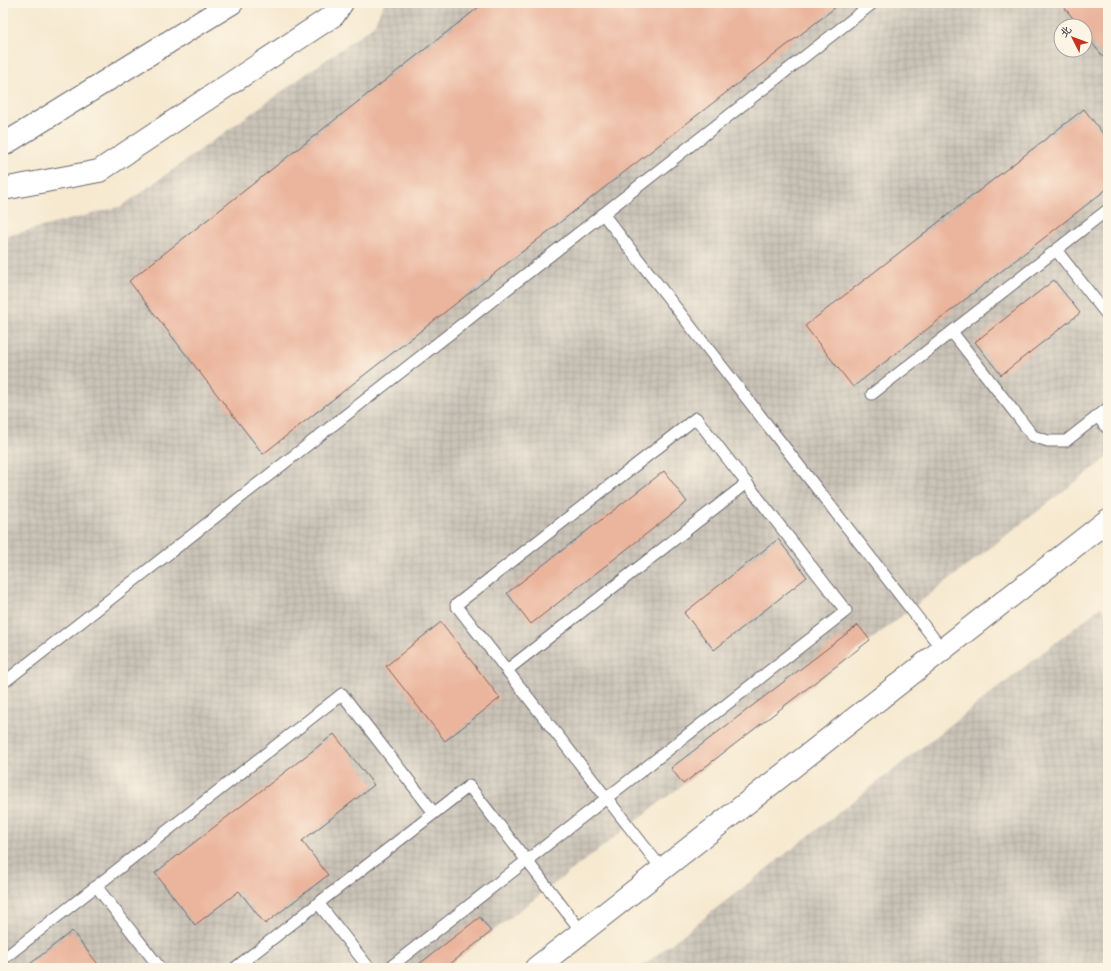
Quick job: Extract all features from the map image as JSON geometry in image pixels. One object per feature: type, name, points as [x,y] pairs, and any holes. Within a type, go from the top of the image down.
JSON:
[{"type":"main road","points":[[3,145],[232,3]]},
{"type":"main road","points":[[3,189],[99,171],[334,15],[342,3]]},
{"type":"main road","points":[[536,968],[1108,520]]},
{"type":"lane","points":[[3,683],[873,3]]},
{"type":"lane","points":[[872,394],[1106,211]]},
{"type":"lane","points":[[603,214],[942,649]]},
{"type":"lane","points":[[1056,250],[1108,316]]},
{"type":"lane","points":[[952,332],[1033,436],[1048,441],[1066,440],[1108,408]]},
{"type":"lane","points":[[1097,416],[1108,429]]},
{"type":"lane","points":[[389,968],[607,798],[846,610],[696,418],[456,605],[607,798],[662,869]]},
{"type":"lane","points":[[507,670],[747,482]]},
{"type":"lane","points":[[3,959],[342,694],[434,813]]},
{"type":"lane","points":[[235,968],[469,786],[582,932]]},
{"type":"lane","points":[[96,886],[160,968]]},
{"type":"lane","points":[[318,903],[369,968]]},
{"type":"shaded area","points":[[384,3],[1108,3],[1108,457],[445,968],[3,968],[3,237],[122,206],[373,26]]},
{"type":"shaded area","points":[[1101,607],[1108,617],[1108,968],[640,968]]},
{"type":"building","points":[[484,3],[841,3],[263,454],[129,281]]},
{"type":"building","points":[[1061,3],[1108,3],[1108,63],[1093,44],[1093,18],[1073,18]]},
{"type":"building","points":[[1084,109],[1108,140],[1108,188],[853,387],[805,326]]},
{"type":"building","points":[[1054,280],[1080,313],[1001,375],[975,342]]},
{"type":"building","points":[[664,471],[687,502],[531,624],[507,593]]},
{"type":"building","points":[[778,539],[807,577],[714,650],[684,613]]},
{"type":"building","points":[[441,622],[500,698],[445,741],[386,666]]},
{"type":"building","points":[[858,625],[870,640],[683,784],[671,768]]},
{"type":"building","points":[[334,734],[374,785],[302,841],[328,875],[265,924],[239,891],[195,925],[155,873]]},
{"type":"building","points":[[480,917],[491,932],[445,968],[414,968]]},
{"type":"building","points":[[72,931],[101,968],[25,968]]}]
